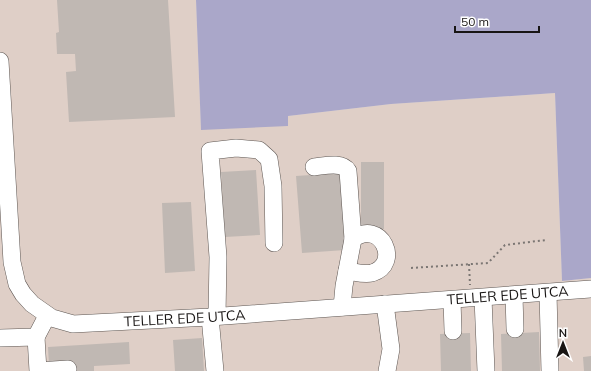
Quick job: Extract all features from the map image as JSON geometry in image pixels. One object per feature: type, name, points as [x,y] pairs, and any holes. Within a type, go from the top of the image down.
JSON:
[{"type":"street","name":"TELLER EDE UTCA","points":[[0,61],[13,270],[17,284],[23,294],[32,304],[47,316],[66,323],[81,324],[514,296],[591,289]]},
{"type":"street","points":[[215,371],[214,316],[218,257],[210,151],[236,148],[259,150],[269,159],[273,186],[274,242]]},
{"type":"street","points":[[314,167],[340,165],[348,171],[353,239],[342,307]]},
{"type":"street","points":[[347,271],[367,273],[373,272],[384,265],[387,255],[384,242],[376,236],[366,233],[353,239]]},
{"type":"street","points":[[548,293],[550,371]]},
{"type":"street","points":[[514,296],[515,329]]},
{"type":"street","points":[[477,298],[486,371]]},
{"type":"street","points":[[452,300],[453,331]]},
{"type":"street","points":[[385,304],[391,349],[387,371]]},
{"type":"street","points":[[47,316],[36,337],[38,370],[68,369]]},
{"type":"street","points":[[0,338],[36,337]]},
{"type":"path","points":[[411,268],[488,263],[505,245],[546,240]]},
{"type":"path","points":[[469,264],[477,298]]},
{"type":"shaded area","points":[[0,0],[196,0],[201,129],[288,125],[288,116],[391,104],[555,93],[562,281],[591,278],[591,371],[0,371]]},
{"type":"shaded area","points":[[196,0],[591,0],[591,278],[562,281],[555,93],[391,104],[288,116],[288,126],[201,130]]},
{"type":"building","points":[[57,0],[168,0],[175,117],[69,122],[66,72],[76,71],[75,54],[57,54],[56,33],[59,32]]},
{"type":"building","points":[[361,162],[384,162],[384,229],[361,229]]},
{"type":"building","points":[[256,170],[260,235],[225,237],[221,172]]},
{"type":"building","points":[[340,173],[345,250],[302,253],[296,176]]},
{"type":"building","points":[[191,202],[195,271],[165,273],[162,203]]},
{"type":"building","points":[[539,332],[540,371],[502,371],[501,334]]},
{"type":"building","points":[[470,333],[471,371],[441,371],[440,334]]},
{"type":"building","points":[[202,338],[204,371],[175,371],[173,340]]},
{"type":"building","points":[[129,342],[130,364],[94,366],[94,371],[71,371],[49,366],[48,347]]},
{"type":"building","points":[[591,356],[591,371],[584,371],[583,357]]}]
